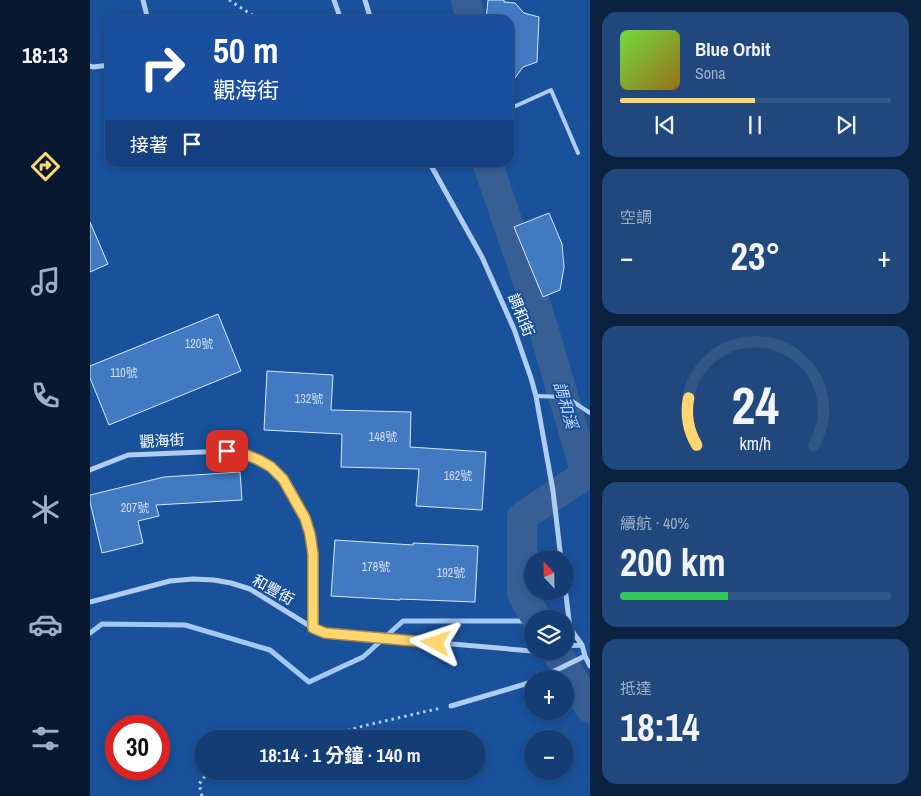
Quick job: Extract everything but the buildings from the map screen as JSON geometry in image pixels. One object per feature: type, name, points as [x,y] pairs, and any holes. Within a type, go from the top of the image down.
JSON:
[{"type":"street","points":[[143,0],[147,15]]},
{"type":"street","points":[[334,0],[339,15]]},
{"type":"street","points":[[365,0],[370,15]]},
{"type":"street","points":[[90,66],[105,66]]},
{"type":"street","name":"調和街","points":[[432,167],[482,257],[514,330],[531,378],[536,396],[554,500],[560,550]]},
{"type":"street","name":"觀海街","points":[[90,470],[128,455],[227,451],[242,453],[271,467],[283,479],[305,518],[310,534],[313,554],[313,628]]},
{"type":"street","name":"和豐街","points":[[90,602],[170,581],[192,578],[214,580],[250,589],[313,628],[325,633],[524,651]]},
{"type":"street","points":[[567,600],[570,628],[582,645],[584,656],[590,666]]},
{"type":"street","points":[[574,645],[582,645]]},
{"type":"street","points":[[556,670],[584,656]]},
{"type":"street","points":[[451,706],[524,684]]},
{"type":"lane","points":[[514,108],[551,90],[578,152]]},
{"type":"lane","points":[[536,396],[566,397],[590,413]]},
{"type":"path","points":[[229,0],[252,15]]},
{"type":"path","points":[[349,730],[451,706]]},
{"type":"path","points":[[202,780],[199,784],[202,796]]},
{"type":"waterway","name":"調和溪","points":[[466,0],[470,15]]},
{"type":"waterway","name":"調和溪","points":[[489,167],[539,314],[586,474],[522,517],[522,594],[532,610]]},
{"type":"waterway","points":[[90,633],[102,624],[185,625],[270,650],[309,682],[363,657],[403,621],[524,621]]},
{"type":"waterway","name":"調和溪","points":[[561,660],[590,708]]},
{"type":"route","points":[[227,451],[242,453],[271,467],[283,479],[305,518],[313,554],[313,628],[325,633],[436,643]]}]
